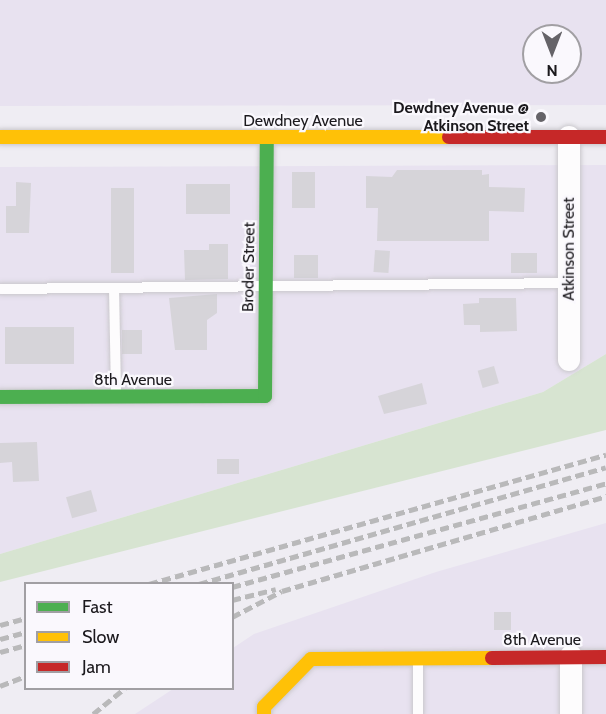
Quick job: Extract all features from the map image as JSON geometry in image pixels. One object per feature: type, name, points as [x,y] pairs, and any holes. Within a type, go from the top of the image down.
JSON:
[{"type":"street","name":"Dewdney Avenue","points":[[0,137],[606,137]]},
{"type":"street","name":"Broder Street","points":[[265,396],[264,286],[267,137]]},
{"type":"street","name":"Atkinson Street","points":[[568,137],[569,360]]},
{"type":"street","name":"8th Avenue","points":[[0,398],[265,396]]},
{"type":"street","name":"8th Avenue","points":[[264,714],[264,707],[311,659],[371,656],[606,657]]},
{"type":"street","points":[[571,657],[571,714]]},
{"type":"lane","points":[[0,289],[569,283]]},
{"type":"lane","points":[[114,288],[116,397]]},
{"type":"lane","points":[[418,657],[418,714]]},
{"type":"shaded area","points":[[0,0],[606,0],[606,105],[0,106]]},
{"type":"shaded area","points":[[606,165],[606,354],[543,392],[0,554],[0,167]]},
{"type":"shaded area","points":[[606,523],[606,714],[135,714],[171,690],[234,690],[234,647],[254,634],[436,572]]},
{"type":"green space","points":[[606,354],[606,430],[0,582],[0,554],[543,392]]},
{"type":"building","points":[[397,170],[482,170],[482,175],[489,174],[489,187],[525,188],[524,212],[489,211],[489,241],[377,241],[378,208],[366,208],[366,176],[392,177]]},
{"type":"building","points":[[292,172],[315,172],[315,208],[292,208]]},
{"type":"building","points":[[16,182],[31,183],[29,233],[6,233],[6,206],[16,206]]},
{"type":"building","points":[[186,184],[230,184],[230,214],[186,214]]},
{"type":"building","points":[[111,188],[134,188],[134,273],[111,273]]},
{"type":"building","points":[[209,244],[228,244],[228,279],[185,280],[184,250],[209,250]]},
{"type":"building","points":[[375,250],[390,251],[388,273],[373,272]]},
{"type":"building","points":[[511,253],[537,253],[537,273],[511,273]]},
{"type":"building","points":[[294,255],[318,255],[318,278],[294,278]]},
{"type":"building","points":[[217,294],[217,313],[207,320],[207,350],[175,350],[169,298]]},
{"type":"building","points":[[479,298],[516,298],[517,331],[480,332],[480,325],[464,325],[463,304],[479,303]]},
{"type":"building","points":[[5,327],[74,327],[74,364],[5,364]]},
{"type":"building","points":[[122,330],[142,330],[142,354],[122,354]]},
{"type":"building","points":[[494,366],[499,383],[483,388],[478,371]]},
{"type":"building","points":[[422,383],[427,404],[384,414],[378,396]]},
{"type":"building","points":[[37,442],[39,481],[13,482],[12,462],[0,463],[0,443]]},
{"type":"building","points":[[217,459],[239,459],[239,474],[217,474]]},
{"type":"building","points":[[91,490],[97,511],[72,518],[66,497]]},
{"type":"building","points":[[494,612],[511,612],[511,630],[494,630]]},
{"type":"railway","points":[[156,582],[606,455]]},
{"type":"railway","points":[[206,582],[606,467]]},
{"type":"railway","points":[[234,586],[606,483]]},
{"type":"railway","points":[[234,616],[282,591],[606,496]]},
{"type":"railway","points":[[234,600],[276,589]]},
{"type":"railway","points":[[0,625],[24,619]]},
{"type":"railway","points":[[0,639],[24,633]]},
{"type":"railway","points":[[0,652],[24,646]]},
{"type":"railway","points":[[0,686],[24,677]]},
{"type":"railway","points":[[93,714],[123,690]]},
{"type":"traffic: fast","points":[[0,397],[265,396],[267,137]]},
{"type":"traffic: slow","points":[[0,137],[449,137]]},
{"type":"traffic: slow","points":[[264,714],[264,707],[311,659],[492,658]]},
{"type":"traffic: jam","points":[[449,137],[606,137]]},
{"type":"traffic: jam","points":[[492,658],[606,657]]},
{"type":"place","name":"Dewdney Avenue @ Atkinson Street","points":[[541,117]]}]
